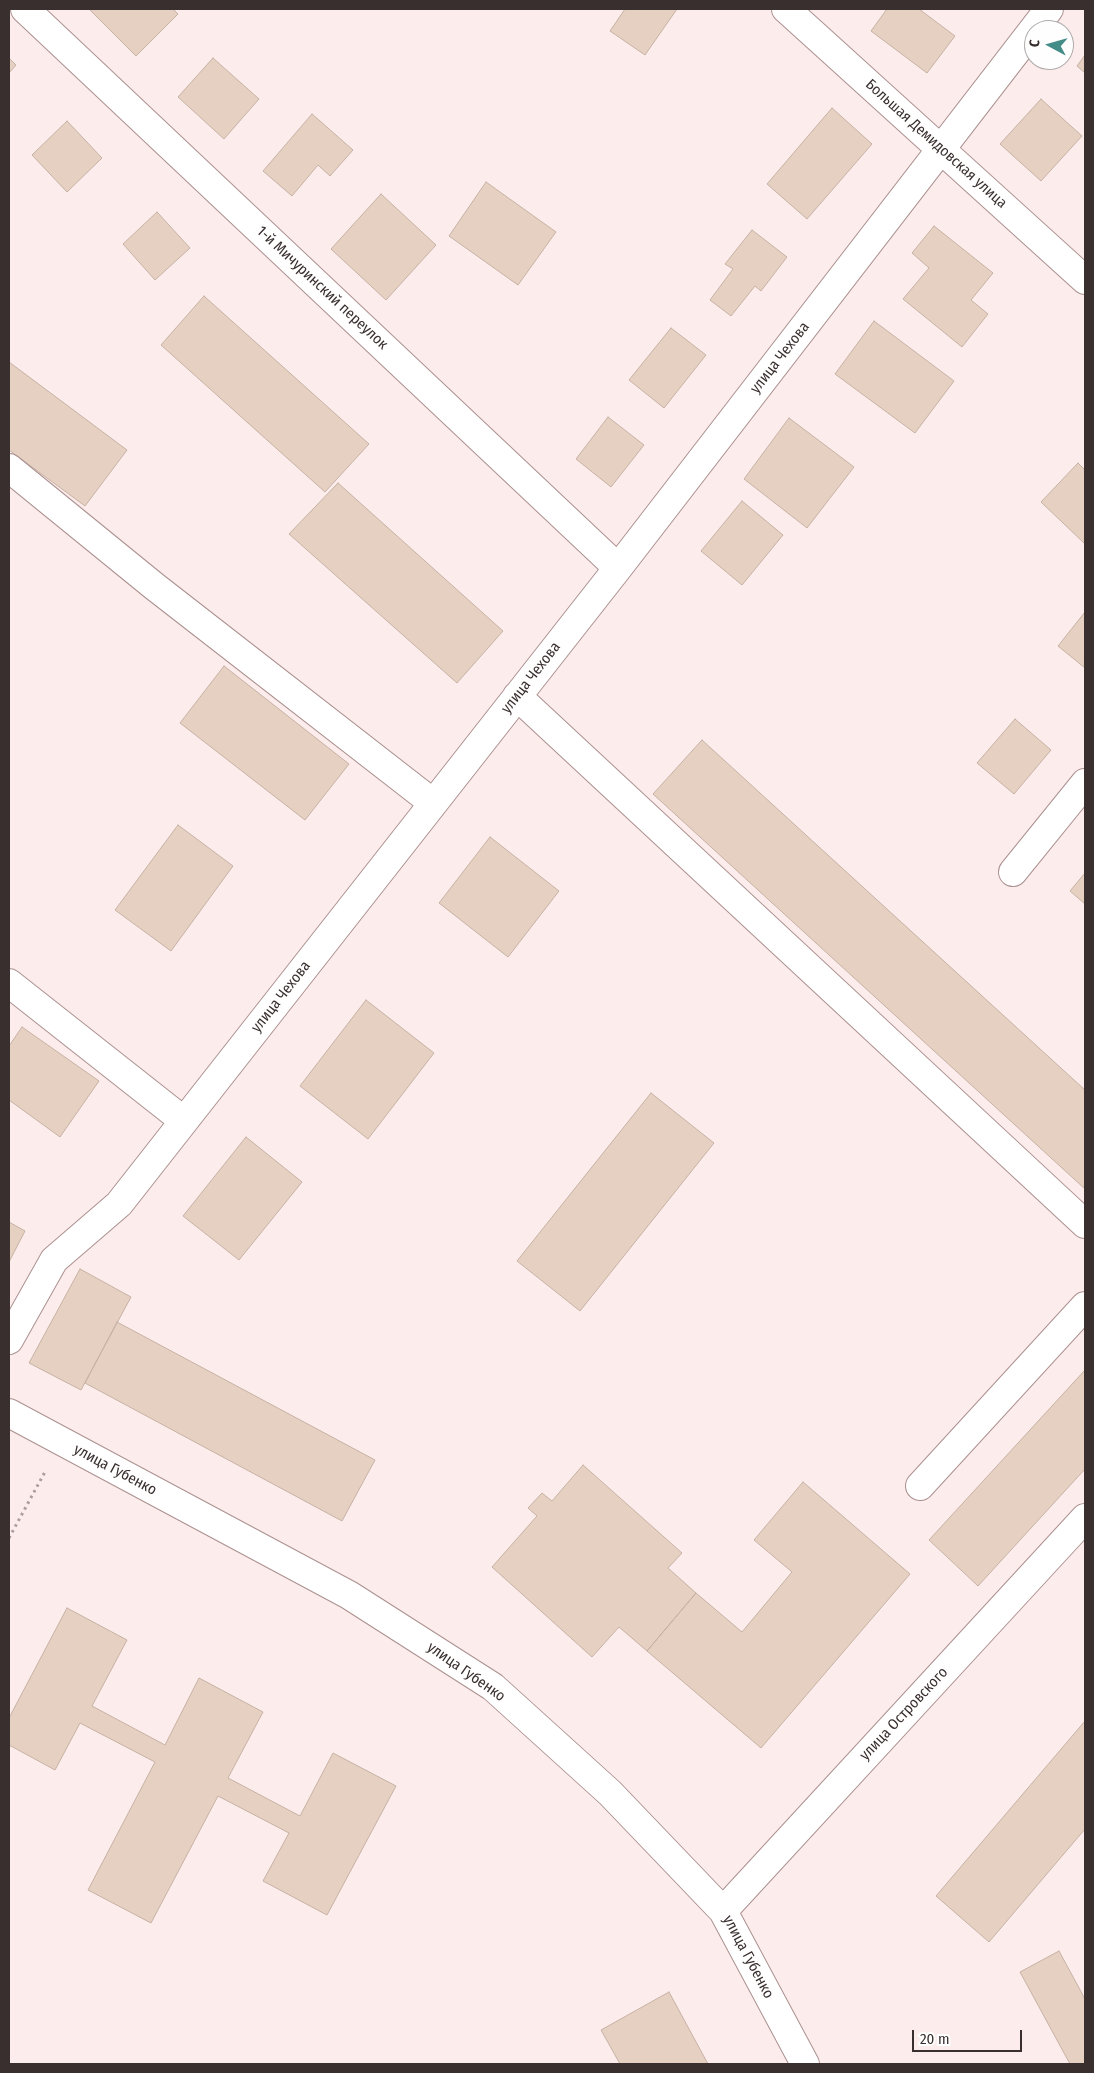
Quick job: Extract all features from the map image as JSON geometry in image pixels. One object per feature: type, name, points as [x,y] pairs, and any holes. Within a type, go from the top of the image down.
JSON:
[{"type":"street","name":"1-й Мичуринский переулок","points":[[25,9],[618,568]]},
{"type":"street","name":"Большая Демидовская улица","points":[[786,9],[1085,280]]},
{"type":"street","name":"улица Чехова","points":[[9,1340],[54,1260],[119,1204],[618,568],[1049,9]]},
{"type":"street","points":[[9,468],[154,586],[433,803]]},
{"type":"street","points":[[517,696],[1085,1224]]},
{"type":"street","points":[[1013,872],[1085,783]]},
{"type":"street","points":[[9,983],[184,1121]]},
{"type":"street","points":[[920,1486],[1085,1306]]},
{"type":"street","name":"улица Губенко","points":[[9,1413],[349,1595],[493,1687],[610,1793],[724,1911],[805,2064]]},
{"type":"street","name":"улица Островского","points":[[724,1911],[1085,1518]]},
{"type":"path","points":[[9,1538],[47,1468]]},
{"type":"building","points":[[89,9],[173,9],[178,14],[136,56]]},
{"type":"building","points":[[625,9],[677,9],[645,55],[610,31]]},
{"type":"building","points":[[887,9],[919,9],[955,36],[927,73],[871,31]]},
{"type":"building","points":[[1085,55],[1085,73],[1077,66]]},
{"type":"building","points":[[9,58],[16,65],[9,73]]},
{"type":"building","points":[[213,58],[259,99],[224,139],[178,97]]},
{"type":"building","points":[[1041,99],[1082,136],[1041,181],[1000,144]]},
{"type":"building","points":[[832,108],[872,144],[807,219],[767,184]]},
{"type":"building","points":[[312,114],[353,150],[330,176],[318,165],[292,196],[263,171]]},
{"type":"building","points":[[67,121],[102,158],[67,192],[32,155]]},
{"type":"building","points":[[486,182],[556,232],[518,285],[449,236]]},
{"type":"building","points":[[381,194],[436,245],[386,300],[331,249]]},
{"type":"building","points":[[157,212],[190,248],[155,280],[123,244]]},
{"type":"building","points":[[934,226],[993,273],[971,300],[988,314],[962,347],[903,299],[929,268],[912,253]]},
{"type":"building","points":[[752,230],[787,257],[761,291],[755,286],[731,316],[710,300],[733,269],[725,264]]},
{"type":"building","points":[[204,296],[369,444],[325,492],[161,345]]},
{"type":"building","points":[[874,321],[954,381],[915,433],[835,374]]},
{"type":"building","points":[[671,328],[706,355],[664,408],[629,380]]},
{"type":"building","points":[[9,362],[127,450],[85,506],[9,450]]},
{"type":"building","points":[[608,417],[644,445],[611,487],[576,459]]},
{"type":"building","points":[[789,418],[854,467],[807,528],[744,479]]},
{"type":"building","points":[[1078,463],[1085,470],[1085,544],[1041,502]]},
{"type":"building","points":[[338,483],[503,631],[457,683],[289,534]]},
{"type":"building","points":[[742,501],[783,535],[742,585],[701,551]]},
{"type":"building","points":[[1085,612],[1085,668],[1058,646]]},
{"type":"building","points":[[224,666],[349,764],[305,820],[180,723]]},
{"type":"building","points":[[1015,719],[1051,750],[1014,794],[977,763]]},
{"type":"building","points":[[702,740],[1085,1090],[1085,1189],[653,794]]},
{"type":"building","points":[[178,825],[233,866],[171,951],[115,910]]},
{"type":"building","points":[[490,837],[559,891],[508,957],[439,903]]},
{"type":"building","points":[[1085,873],[1085,904],[1070,891]]},
{"type":"building","points":[[366,1000],[434,1053],[368,1139],[300,1086]]},
{"type":"building","points":[[22,1027],[99,1081],[60,1137],[9,1100],[9,1046]]},
{"type":"building","points":[[651,1093],[714,1143],[580,1311],[517,1261]]},
{"type":"building","points":[[246,1137],[302,1182],[239,1260],[183,1216]]},
{"type":"building","points":[[9,1222],[25,1231],[9,1262]]},
{"type":"building","points":[[80,1269],[131,1297],[81,1390],[29,1363]]},
{"type":"building","points":[[117,1322],[375,1460],[342,1521],[85,1383]]},
{"type":"building","points":[[1085,1370],[1085,1469],[978,1586],[929,1540]]},
{"type":"building","points":[[583,1465],[682,1553],[668,1568],[696,1593],[647,1651],[619,1627],[592,1657],[492,1567],[537,1516],[528,1508],[542,1493],[552,1501]]},
{"type":"building","points":[[803,1482],[910,1574],[761,1748],[647,1651],[696,1593],[742,1632],[792,1572],[754,1540]]},
{"type":"building","points":[[67,1608],[127,1640],[92,1706],[165,1745],[199,1678],[263,1712],[228,1778],[300,1816],[333,1753],[396,1786],[327,1915],[263,1881],[289,1833],[218,1796],[151,1923],[88,1890],[155,1762],[80,1723],[55,1770],[9,1745],[9,1718]]},
{"type":"building","points":[[1085,1721],[1085,1829],[989,1942],[936,1896]]},
{"type":"building","points":[[1059,1951],[1085,1999],[1085,2064],[1070,2064],[1020,1972]]},
{"type":"building","points":[[669,1992],[708,2064],[620,2064],[601,2030]]}]
